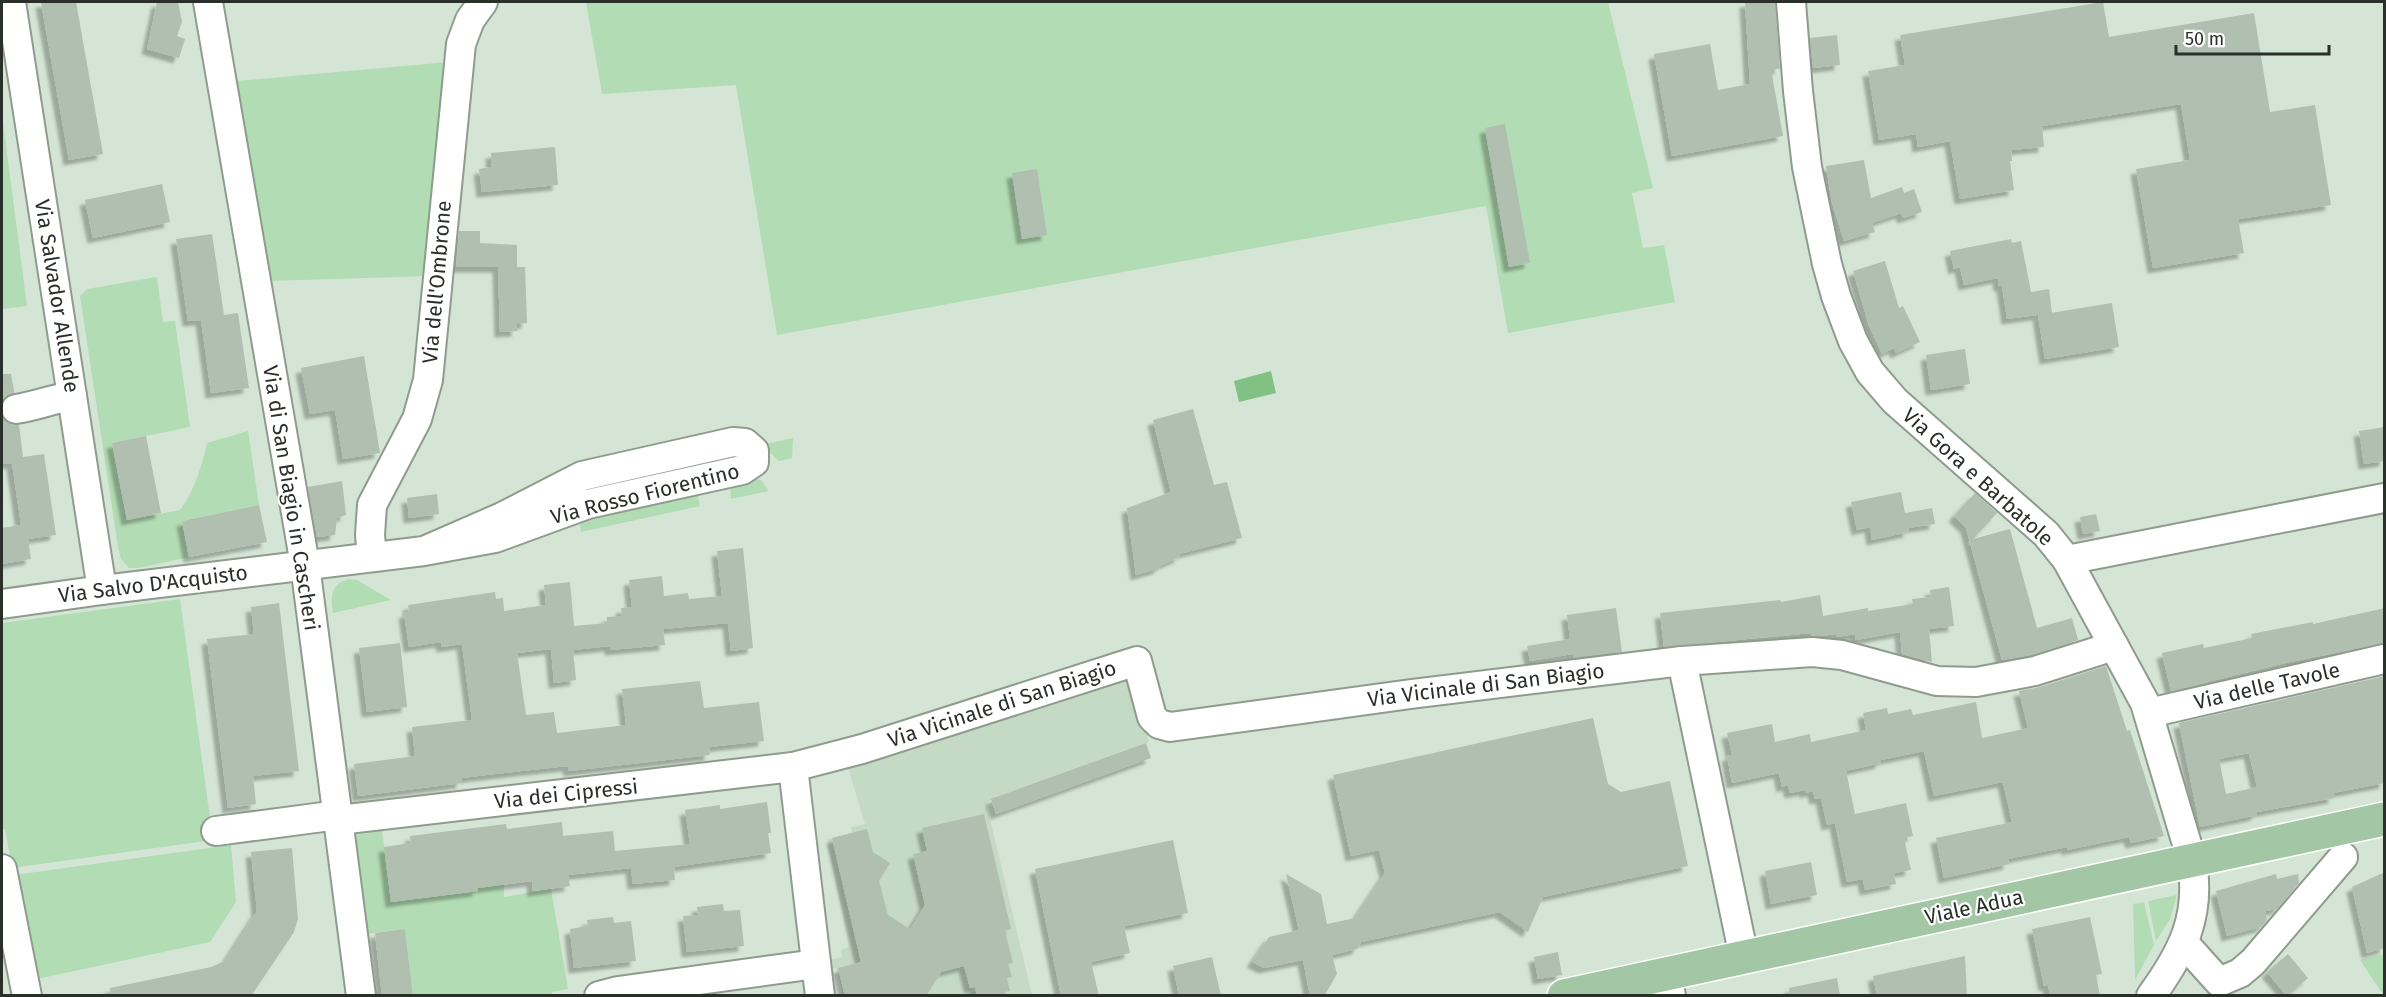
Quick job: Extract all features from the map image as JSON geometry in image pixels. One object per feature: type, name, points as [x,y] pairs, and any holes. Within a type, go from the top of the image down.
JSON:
[{"type":"main road","name":"Viale Adua","points":[[1564,996],[1668,985],[1744,957],[2385,819]]},
{"type":"street","name":"Via Salvador Allende","points":[[11,2],[63,397],[102,590]]},
{"type":"street","name":"Via di San Biagio in Cascheri","points":[[208,2],[304,565],[361,996]]},
{"type":"street","name":"Via dell'Ombrone","points":[[372,557],[370,538],[372,505],[417,419],[428,380],[461,44],[470,20],[483,2]]},
{"type":"street","name":"Via Gora e Barbatole","points":[[1791,2],[1807,167],[1827,264],[1853,341],[1870,372],[1895,401],[2046,534],[2067,560],[2137,686],[2149,713],[2192,861],[2194,898],[2192,916],[2184,943],[2171,968],[2151,996]]},
{"type":"street","points":[[16,403],[36,406],[63,397]]},
{"type":"street","name":"Via Rosso Fiorentino","points":[[304,565],[424,551],[503,536],[579,507],[742,470],[752,465],[755,454],[747,444],[738,441],[600,470],[573,479],[502,517],[424,551]]},
{"type":"street","points":[[627,464],[634,494]]},
{"type":"street","points":[[2067,560],[2385,498]]},
{"type":"street","name":"Via Salvo D'Acquisto","points":[[2,604],[304,565]]},
{"type":"street","name":"Via Vicinale di San Biagio","points":[[793,767],[862,749],[1137,661],[1152,717],[1159,724],[1170,728],[1411,694],[1682,661],[1812,652],[1832,653],[1927,679],[1963,683],[2035,671],[2114,646]]},
{"type":"street","name":"Via delle Tavole","points":[[2149,713],[2385,659]]},
{"type":"street","points":[[1682,661],[1744,957]]},
{"type":"street","points":[[793,767],[820,996]]},
{"type":"street","name":"Via dei Cipressi","points":[[216,831],[793,767]]},
{"type":"street","points":[[2184,943],[2210,989],[2240,973],[2253,962],[2343,857]]},
{"type":"street","points":[[2,869],[27,996]]},
{"type":"street","points":[[599,996],[618,991],[816,964]]},
{"type":"shaded area","points":[[586,2],[1608,2],[1653,188],[1632,193],[1643,248],[1664,245],[1675,302],[1508,333],[1486,206],[777,335],[736,85],[602,94]]},
{"type":"shaded area","points":[[449,62],[429,276],[269,281],[237,81]]},
{"type":"shaded area","points":[[2,115],[27,306],[2,309]]},
{"type":"shaded area","points":[[157,277],[163,322],[175,321],[190,427],[112,443],[127,520],[180,510],[197,478],[207,443],[248,431],[259,505],[182,521],[189,557],[139,568],[129,568],[121,559],[118,547],[80,296],[87,289]]},
{"type":"shaded area","points":[[1271,371],[1276,393],[1239,402],[1234,381]]},
{"type":"shaded area","points":[[793,438],[792,458],[779,461],[762,445]]},
{"type":"shaded area","points":[[752,478],[761,480],[769,491],[731,499],[730,486]]},
{"type":"shaded area","points":[[697,490],[700,506],[581,532],[579,521]]},
{"type":"shaded area","points":[[350,579],[357,580],[391,600],[333,613],[332,596],[335,587]]},
{"type":"shaded area","points":[[180,599],[213,840],[12,868],[5,829],[2,829],[2,623]]},
{"type":"shaded area","points":[[1124,675],[1133,684],[1149,742],[986,802],[1032,995],[843,995],[836,968],[832,969],[829,960],[842,957],[841,950],[849,947],[827,839],[852,833],[851,827],[865,824],[846,761]]},
{"type":"shaded area","points":[[382,831],[392,902],[478,891],[478,888],[504,884],[504,897],[551,889],[568,989],[552,992],[552,996],[413,995],[405,929],[366,934],[356,835]]},
{"type":"shaded area","points":[[231,845],[236,902],[210,942],[37,979],[14,875]]},
{"type":"shaded area","points":[[2177,895],[2170,919],[2156,941],[2148,901]]},
{"type":"shaded area","points":[[2144,902],[2154,945],[2135,980],[2133,904]]},
{"type":"shaded area","points":[[2384,954],[2384,996],[2360,960]]},
{"type":"building","points":[[41,2],[76,2],[103,154],[69,160]]},
{"type":"building","points":[[157,2],[178,2],[182,22],[177,36],[185,39],[179,58],[147,49]]},
{"type":"building","points":[[1745,2],[1775,2],[1780,69],[1771,69],[1783,136],[1672,156],[1654,54],[1710,44],[1718,90],[1750,84]]},
{"type":"building","points":[[2103,2],[2109,37],[2254,13],[2270,112],[2315,105],[2331,205],[2238,219],[2244,253],[2153,268],[2136,169],[2190,160],[2181,104],[2042,126],[2044,147],[2011,150],[2012,161],[2010,161],[2014,190],[1960,199],[1950,141],[1918,147],[1916,134],[1879,140],[1868,71],[1905,65],[1900,35]]},
{"type":"building","points":[[1837,35],[1840,65],[1813,68],[1810,38]]},
{"type":"building","points":[[1505,124],[1530,263],[1509,267],[1485,128]]},
{"type":"building","points":[[555,147],[558,185],[482,192],[479,169],[492,167],[491,153]]},
{"type":"building","points":[[1864,160],[1871,198],[1902,187],[1904,193],[1914,189],[1922,212],[1903,218],[1901,213],[1872,223],[1875,232],[1844,241],[1832,203],[1826,166]]},
{"type":"building","points":[[1037,169],[1047,235],[1022,239],[1012,173]]},
{"type":"building","points":[[162,184],[170,222],[93,238],[85,200]]},
{"type":"building","points":[[459,231],[480,231],[480,243],[517,245],[517,267],[525,267],[527,323],[517,324],[517,331],[500,332],[498,267],[456,267]]},
{"type":"building","points":[[212,234],[224,315],[238,313],[249,388],[211,393],[201,320],[188,321],[176,239]]},
{"type":"building","points":[[2011,239],[2012,243],[2021,241],[2031,292],[2049,289],[2052,313],[2007,319],[2002,286],[1999,286],[1998,278],[1964,285],[1960,267],[1954,269],[1950,251]]},
{"type":"building","points":[[1885,261],[1899,308],[1903,306],[1920,342],[1896,353],[1894,348],[1882,354],[1869,326],[1853,271]]},
{"type":"building","points":[[2112,303],[2119,347],[2045,359],[2038,315]]},
{"type":"building","points":[[1965,349],[1970,384],[1931,390],[1926,355]]},
{"type":"building","points":[[364,356],[380,453],[343,459],[335,410],[310,414],[301,368]]},
{"type":"building","points":[[2,374],[11,374],[14,393],[6,396],[2,402]]},
{"type":"building","points":[[1193,409],[1214,485],[1227,482],[1242,538],[1179,554],[1180,557],[1159,566],[1160,568],[1136,575],[1127,508],[1171,492],[1153,420]]},
{"type":"building","points":[[2,416],[10,424],[19,425],[23,457],[44,454],[56,535],[28,539],[31,559],[2,564],[2,528],[21,525],[12,463],[2,464]]},
{"type":"building","points":[[2385,427],[2385,461],[2364,464],[2359,431]]},
{"type":"building","points":[[146,436],[161,513],[127,520],[112,443]]},
{"type":"building","points":[[342,481],[346,515],[337,518],[335,535],[317,537],[308,487]]},
{"type":"building","points":[[1901,492],[1905,513],[1932,508],[1935,524],[1908,528],[1909,532],[1872,540],[1870,527],[1857,530],[1851,502]]},
{"type":"building","points":[[1975,493],[1997,513],[1973,539],[2010,529],[2037,628],[2072,618],[2078,640],[2031,655],[2002,660],[1966,528],[1954,516]]},
{"type":"building","points":[[437,494],[439,514],[409,518],[407,498]]},
{"type":"building","points":[[259,505],[267,542],[189,557],[182,521]]},
{"type":"building","points":[[2096,514],[2100,531],[2083,534],[2080,517]]},
{"type":"building","points":[[743,548],[753,648],[731,651],[728,623],[663,629],[665,645],[610,650],[610,646],[573,650],[576,680],[554,683],[551,649],[517,653],[526,715],[554,712],[557,733],[626,725],[622,689],[700,681],[704,708],[759,702],[764,741],[709,747],[710,755],[569,771],[568,766],[521,771],[461,778],[462,783],[358,796],[354,764],[415,756],[412,727],[472,720],[462,644],[442,647],[441,642],[409,647],[404,613],[409,612],[408,605],[495,592],[496,599],[503,598],[504,611],[546,605],[544,585],[570,582],[574,626],[607,623],[607,617],[622,616],[621,608],[632,607],[629,580],[662,576],[664,596],[688,593],[689,599],[722,596],[717,551]]},
{"type":"building","points":[[1949,587],[1954,626],[1929,629],[1932,662],[1902,654],[1900,632],[1856,640],[1855,634],[1837,637],[1836,634],[1811,636],[1811,633],[1664,647],[1660,613],[1780,600],[1781,602],[1820,595],[1823,616],[1868,608],[1868,611],[1913,604],[1912,599],[1931,597],[1930,590]]},
{"type":"building","points":[[279,603],[299,771],[253,776],[256,804],[228,808],[207,639],[254,634],[251,607]]},
{"type":"building","points":[[1616,608],[1622,652],[1573,658],[1573,654],[1530,661],[1527,646],[1570,639],[1567,615]]},
{"type":"building","points":[[2385,608],[2385,643],[2285,663],[2171,691],[2162,653],[2203,644],[2204,648],[2252,638],[2251,634],[2313,622],[2313,624]]},
{"type":"building","points":[[400,643],[407,707],[367,712],[359,648]]},
{"type":"building","points":[[2106,666],[2127,731],[2130,730],[2164,836],[2131,843],[2129,837],[2067,850],[2067,847],[2008,859],[2009,864],[1944,878],[1936,838],[2012,822],[2003,782],[1934,796],[1924,751],[1881,760],[1881,763],[1846,771],[1855,814],[1906,803],[1913,836],[1904,838],[1911,870],[1894,873],[1896,884],[1865,890],[1863,879],[1847,882],[1835,823],[1827,825],[1821,798],[1815,799],[1813,791],[1790,793],[1788,785],[1782,787],[1779,773],[1732,783],[1727,756],[1732,755],[1727,733],[1772,724],[1775,742],[1810,734],[1811,742],[1866,730],[1863,713],[1887,708],[1888,714],[1911,709],[1913,715],[1976,702],[1982,738],[2028,728],[2019,691],[2040,687]]},
{"type":"building","points":[[2385,676],[2385,783],[2333,793],[2334,798],[2257,812],[2257,815],[2200,827],[2179,723]],"holes":[[[2249,753],[2257,787],[2226,794],[2219,759]]]},
{"type":"building","points":[[1593,718],[1608,784],[1621,792],[1670,781],[1688,866],[1543,897],[1528,932],[1500,912],[1361,942],[1357,949],[1332,955],[1337,974],[1324,996],[1310,996],[1303,960],[1264,968],[1252,962],[1269,937],[1299,930],[1286,874],[1321,894],[1327,924],[1355,918],[1385,873],[1379,850],[1351,856],[1333,775]]},
{"type":"building","points":[[1146,743],[1151,758],[996,814],[991,799]]},
{"type":"building","points":[[767,802],[771,853],[674,867],[675,880],[633,884],[631,868],[568,875],[570,886],[533,891],[532,881],[478,888],[478,891],[391,902],[384,847],[411,843],[410,836],[506,824],[507,829],[562,822],[563,836],[613,831],[615,851],[690,844],[685,810],[720,805],[720,809]]},
{"type":"building","points":[[984,814],[1011,929],[1005,931],[1013,963],[1008,964],[1012,977],[1007,978],[1010,991],[1005,992],[1006,996],[977,996],[975,987],[970,988],[964,966],[941,972],[926,996],[845,996],[838,968],[861,962],[832,838],[867,829],[873,852],[890,863],[879,881],[888,915],[910,929],[925,905],[913,854],[927,851],[922,828]]},
{"type":"building","points":[[1173,840],[1188,913],[1124,926],[1130,953],[1091,962],[1099,996],[1061,996],[1035,869]]},
{"type":"building","points":[[292,848],[298,919],[294,932],[251,996],[111,996],[110,988],[211,967],[225,961],[257,911],[251,852]]},
{"type":"building","points":[[1811,862],[1817,895],[1771,904],[1765,871]]},
{"type":"building","points":[[2385,872],[2385,948],[2367,953],[2352,887]]},
{"type":"building","points":[[2276,874],[2277,879],[2298,874],[2299,883],[2277,909],[2265,911],[2267,920],[2261,927],[2227,936],[2216,891]]},
{"type":"building","points":[[723,904],[724,911],[740,910],[744,946],[687,952],[683,916],[698,915],[697,907]]},
{"type":"building","points":[[613,917],[614,923],[631,921],[636,961],[574,968],[570,929],[588,926],[587,920]]},
{"type":"building","points":[[2090,917],[2102,974],[2096,975],[2100,996],[2050,996],[2048,985],[2044,986],[2032,929]]},
{"type":"building","points":[[405,929],[413,996],[382,996],[375,933]]},
{"type":"building","points":[[1558,952],[1562,975],[1538,979],[1534,957]]},
{"type":"building","points":[[2288,954],[2308,978],[2287,996],[2267,972]]},
{"type":"building","points":[[1965,956],[1967,996],[1877,996],[1873,976]]},
{"type":"building","points":[[1212,957],[1221,996],[1179,996],[1173,966]]},
{"type":"building","points":[[1837,978],[1840,996],[1790,996],[1789,988]]},
{"type":"tunnel","points":[[2,399],[15,397]]}]
